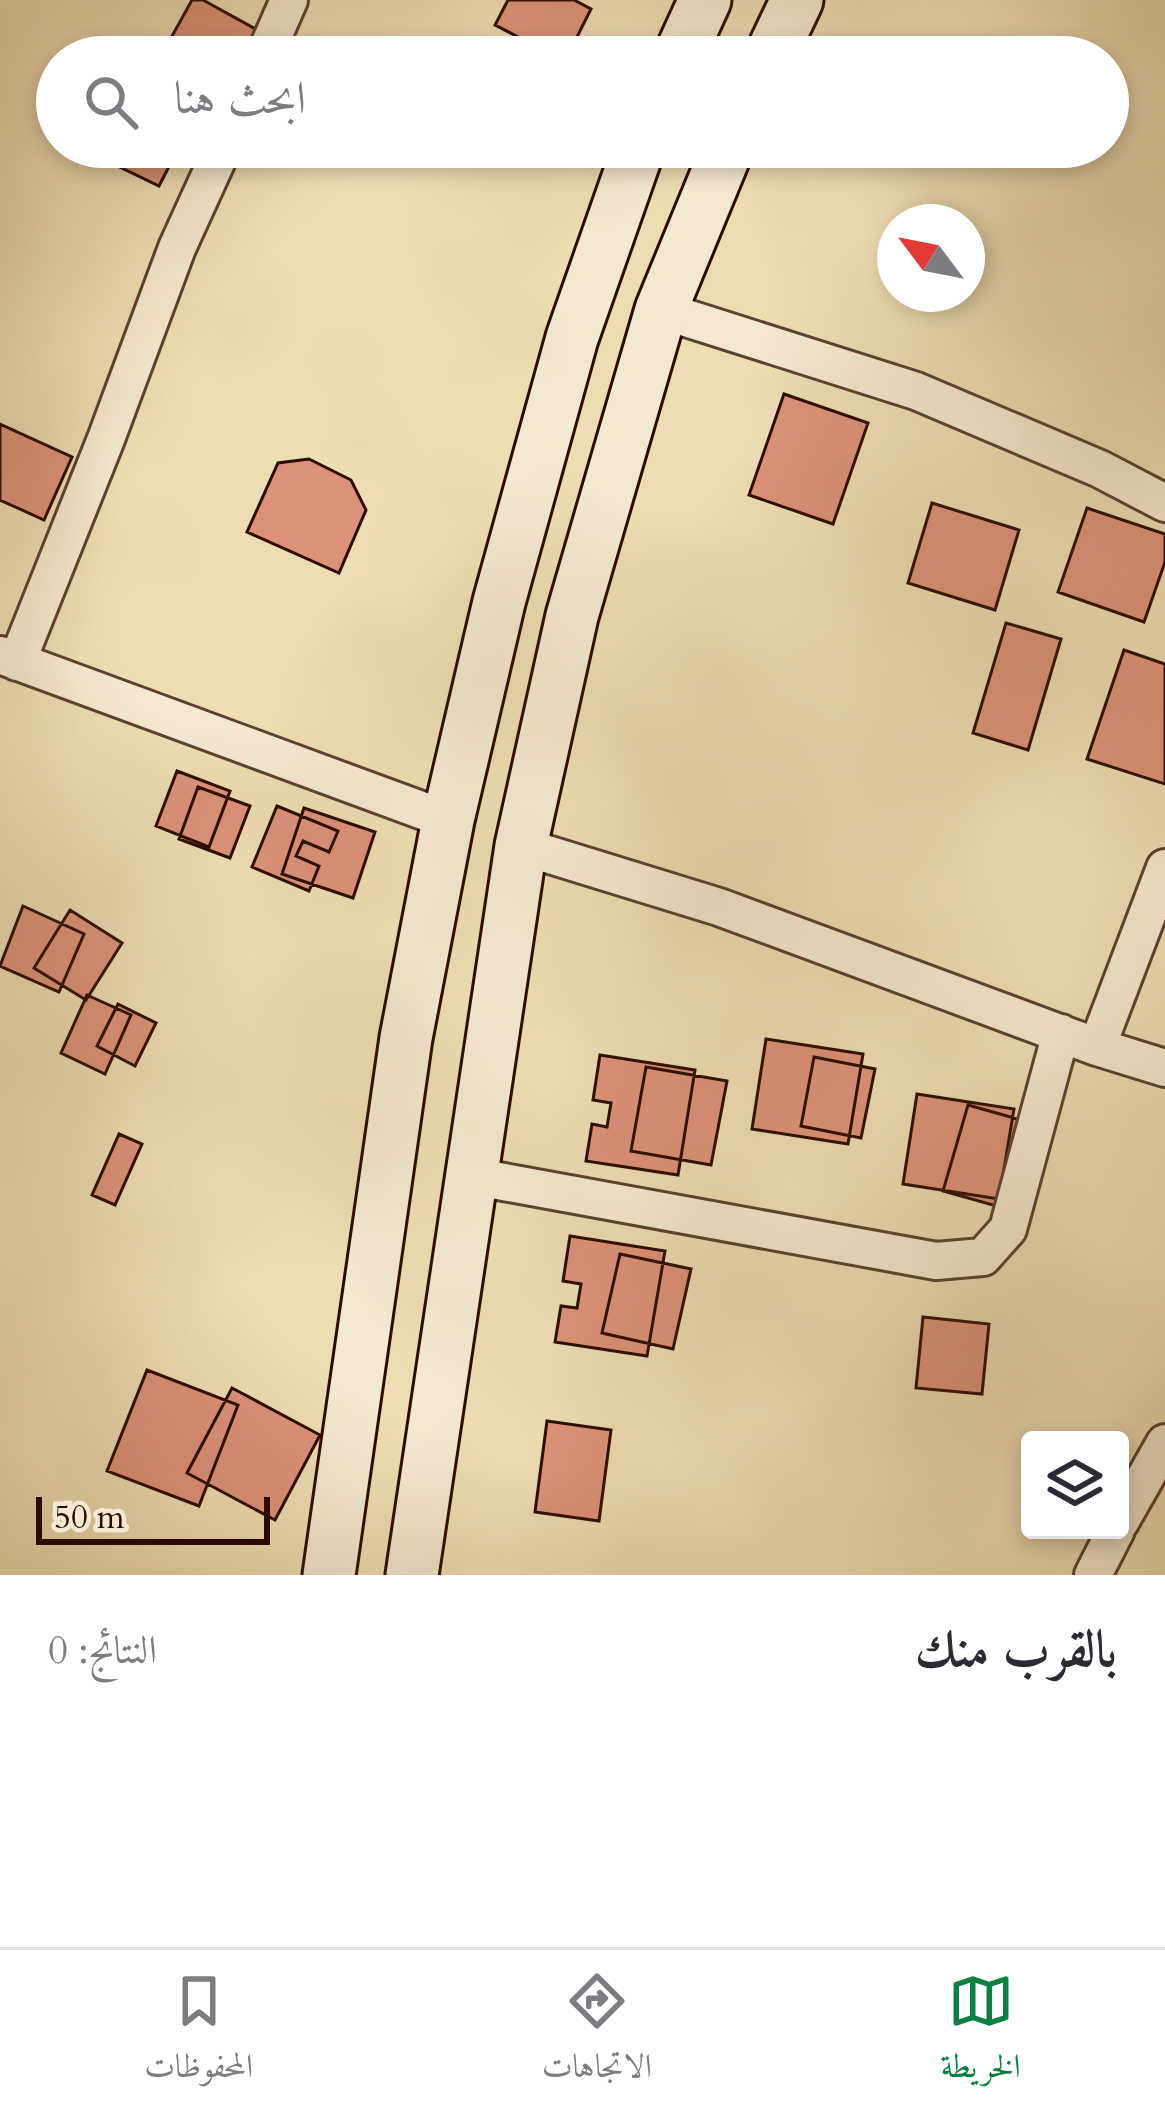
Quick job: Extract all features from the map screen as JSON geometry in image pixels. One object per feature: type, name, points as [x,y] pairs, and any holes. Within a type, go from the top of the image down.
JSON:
[{"type":"main road","points":[[689,36],[705,0]]},
{"type":"main road","points":[[780,36],[797,0]]},
{"type":"main road","points":[[329,1575],[406,1038],[448,820],[499,602],[572,338],[632,168]]},
{"type":"main road","points":[[412,1575],[521,846],[572,616],[661,310],[719,168]]},
{"type":"street","points":[[274,36],[290,0]]},
{"type":"street","points":[[213,168],[176,248],[106,439],[8,658],[448,820]]},
{"type":"street","points":[[661,310],[916,391],[1100,469],[1165,503]]},
{"type":"street","points":[[521,846],[719,907],[1165,1067]]},
{"type":"street","points":[[1097,1046],[1165,868]]},
{"type":"street","points":[[471,1176],[936,1261],[983,1257],[1008,1228],[1061,1033]]},
{"type":"street","points":[[1129,1507],[1165,1443]]},
{"type":"street","points":[[1093,1575],[1111,1539]]},
{"type":"building","points":[[192,0],[203,0],[261,32],[259,36],[172,36]]},
{"type":"building","points":[[508,0],[574,0],[591,9],[578,36],[516,36],[495,25]]},
{"type":"building","points":[[122,168],[168,168],[159,186]]},
{"type":"building","points":[[784,394],[868,423],[833,524],[749,495]]},
{"type":"building","points":[[0,424],[72,457],[44,520],[0,500]]},
{"type":"building","points":[[309,459],[351,480],[366,510],[339,573],[247,532],[278,463]]},
{"type":"building","points":[[932,503],[1019,530],[995,610],[908,583]]},
{"type":"building","points":[[1087,508],[1165,534],[1165,562],[1144,622],[1058,592]]},
{"type":"building","points":[[1006,623],[1061,639],[1028,750],[973,733]]},
{"type":"building","points":[[1124,650],[1165,664],[1165,784],[1087,759]]},
{"type":"building","points":[[177,771],[230,791],[209,847],[156,826]]},
{"type":"building","points":[[198,787],[250,806],[230,858],[179,839]]},
{"type":"building","points":[[277,806],[338,831],[329,852],[303,841],[296,856],[319,866],[309,891],[252,867]]},
{"type":"building","points":[[304,808],[375,832],[353,898],[282,874]]},
{"type":"building","points":[[23,906],[84,934],[59,992],[0,966]]},
{"type":"building","points":[[70,910],[122,943],[86,1000],[34,968]]},
{"type":"building","points":[[87,995],[131,1015],[105,1074],[61,1053]]},
{"type":"building","points":[[118,1004],[156,1023],[135,1066],[97,1046]]},
{"type":"building","points":[[766,1039],[863,1054],[848,1144],[752,1129]]},
{"type":"building","points":[[600,1055],[695,1070],[678,1175],[586,1161],[592,1124],[607,1127],[611,1103],[593,1100]]},
{"type":"building","points":[[814,1057],[875,1069],[861,1138],[801,1126]]},
{"type":"building","points":[[646,1067],[727,1081],[711,1165],[631,1151]]},
{"type":"building","points":[[917,1094],[1014,1109],[999,1199],[903,1184]]},
{"type":"building","points":[[968,1105],[1039,1125],[1014,1211],[943,1191]]},
{"type":"building","points":[[119,1134],[142,1144],[115,1205],[92,1195]]},
{"type":"building","points":[[570,1236],[665,1251],[647,1356],[555,1342],[561,1306],[577,1308],[581,1284],[563,1281]]},
{"type":"building","points":[[620,1254],[691,1269],[673,1349],[602,1333]]},
{"type":"building","points":[[923,1317],[989,1324],[982,1394],[916,1388]]},
{"type":"building","points":[[147,1370],[238,1405],[199,1506],[107,1471]]},
{"type":"building","points":[[232,1388],[320,1435],[275,1520],[187,1473]]},
{"type":"building","points":[[547,1421],[611,1430],[599,1521],[535,1512]]}]
